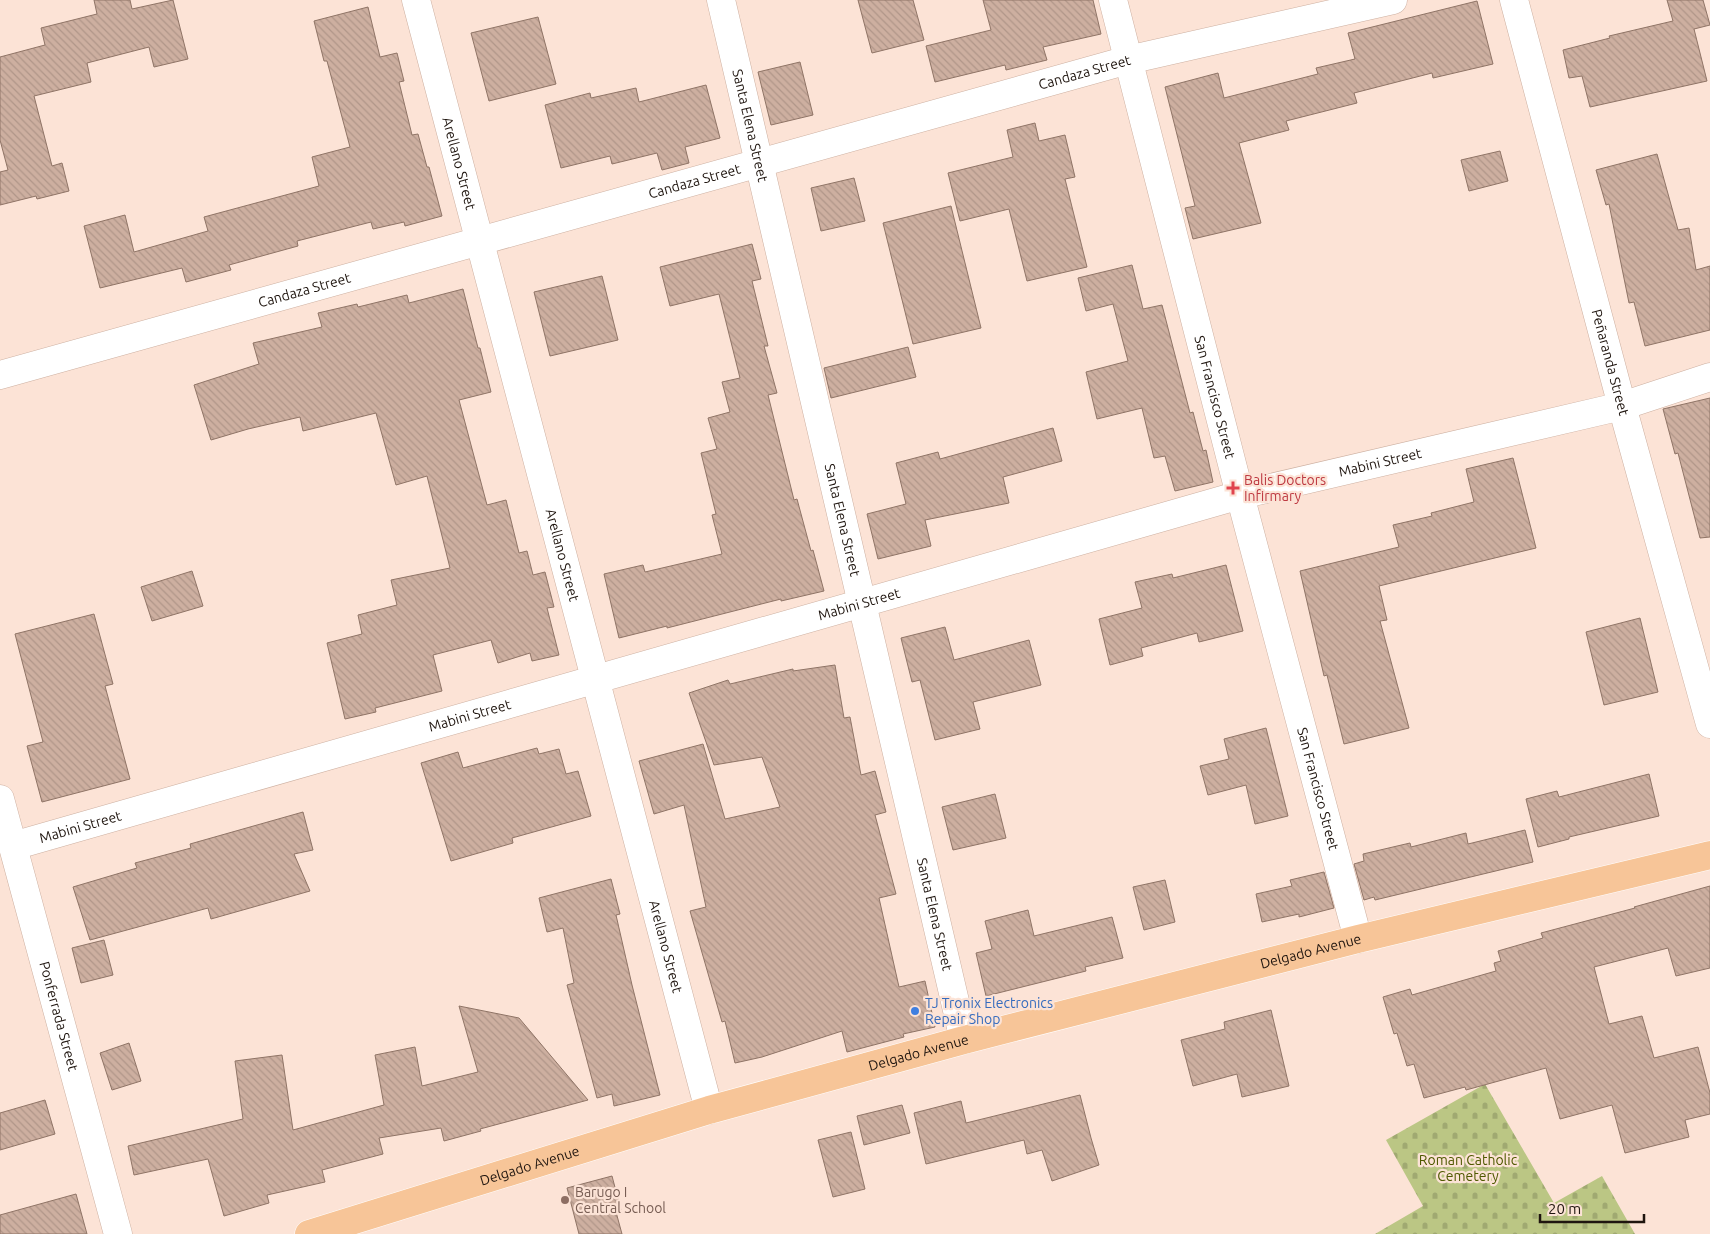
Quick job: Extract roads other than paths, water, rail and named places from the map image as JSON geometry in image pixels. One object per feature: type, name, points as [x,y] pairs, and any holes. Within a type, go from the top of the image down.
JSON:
[{"type":"main road","name":"Delgado Avenue","points":[[309,1234],[709,1110],[964,1040],[1358,939],[1710,855]]},
{"type":"street","name":"Arellano Street","points":[[416,0],[709,1110]]},
{"type":"street","name":"Santa Elena Street","points":[[721,0],[964,1040]]},
{"type":"street","name":"San Francisco Street","points":[[1113,0],[1240,495],[1358,939]]},
{"type":"street","name":"Candaza Street","points":[[0,375],[1128,60],[1393,0]]},
{"type":"street","name":"Peñaranda Street","points":[[1514,0],[1622,406],[1710,724]]},
{"type":"street","name":"Mabini Street","points":[[13,846],[1240,495],[1622,406],[1710,377]]},
{"type":"street","name":"Ponferrada Street","points":[[0,800],[118,1234]]},
{"type":"place","name":"Balis Doctors Infirmary","points":[[1233,488]]},
{"type":"place","name":"TJ Tronix Electronics Repair Shop","points":[[915,1011]]},
{"type":"place","name":"Barugo I Central School","points":[[565,1200]]},
{"type":"park label","name":"Roman Catholic Cemetery","points":[[1468,1168]]}]
